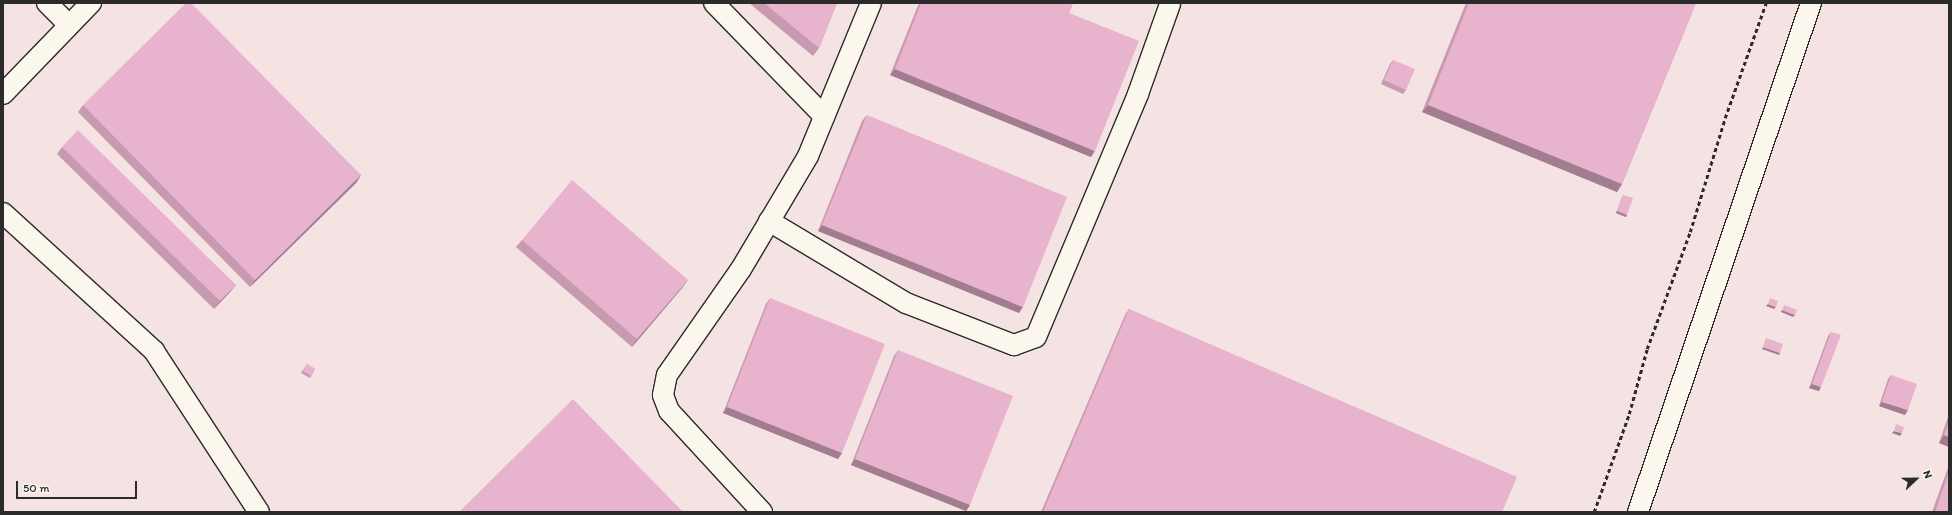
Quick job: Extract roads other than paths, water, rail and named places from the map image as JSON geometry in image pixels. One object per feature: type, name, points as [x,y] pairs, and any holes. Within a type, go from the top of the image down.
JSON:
[{"type":"street","points":[[47,3],[69,25]]},
{"type":"street","points":[[3,94],[91,3]]},
{"type":"street","points":[[714,3],[824,116]]},
{"type":"street","points":[[762,512],[669,411],[663,395],[667,375],[741,270],[808,156],[871,3]]},
{"type":"street","points":[[1638,512],[1811,3]]},
{"type":"street","points":[[770,221],[906,303],[1014,345],[1036,337],[1138,94],[1170,4]]},
{"type":"street","points":[[3,213],[154,351],[259,512]]}]
